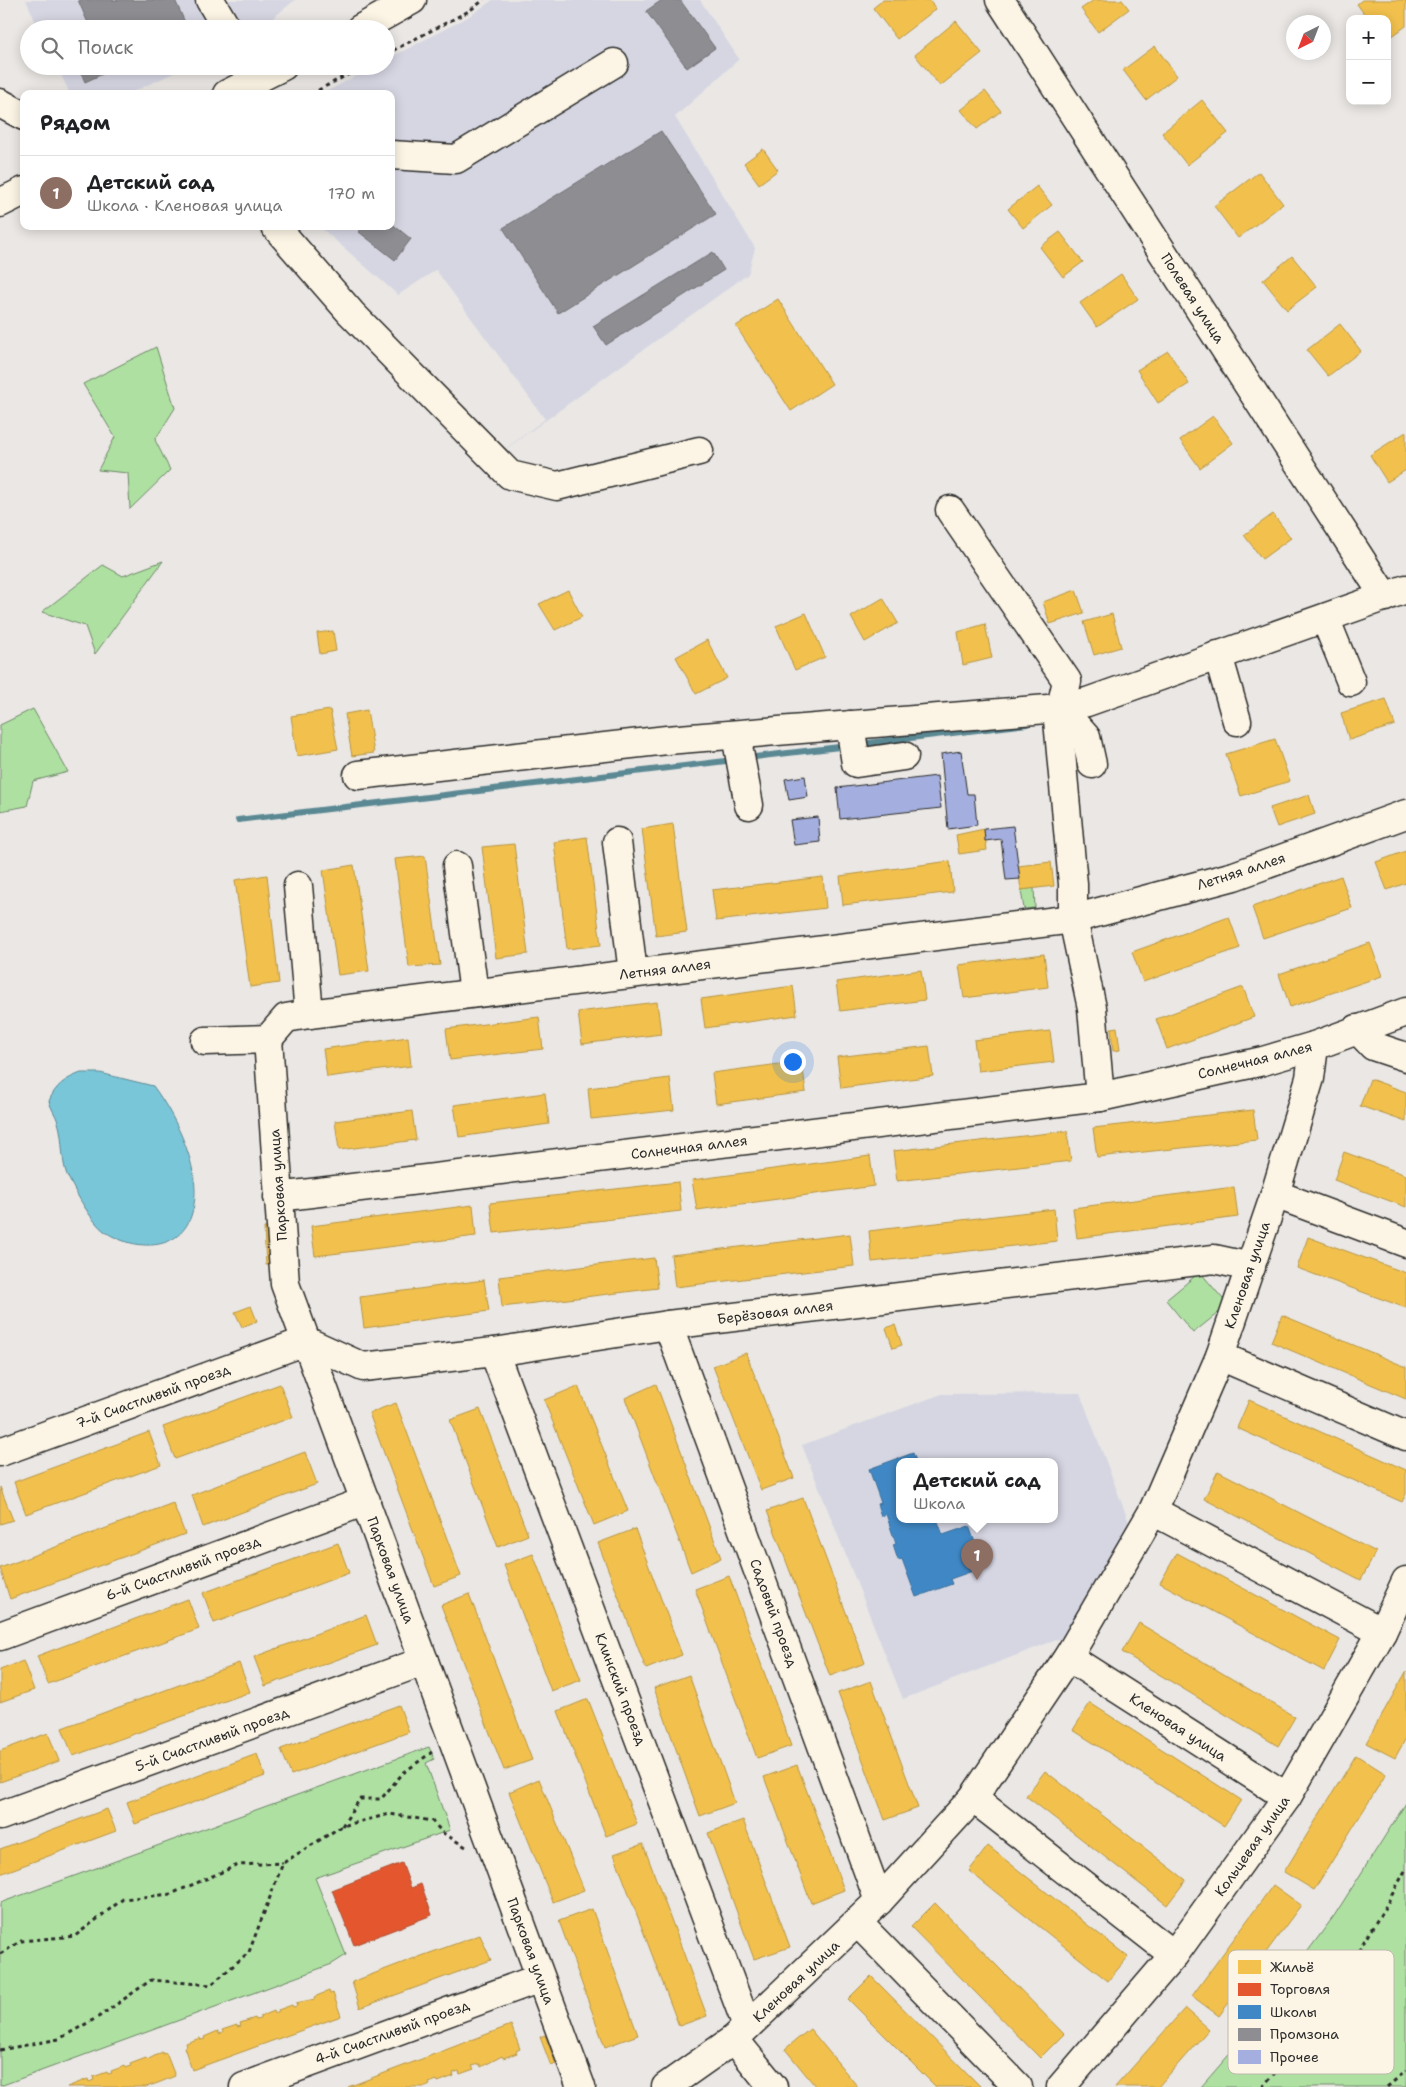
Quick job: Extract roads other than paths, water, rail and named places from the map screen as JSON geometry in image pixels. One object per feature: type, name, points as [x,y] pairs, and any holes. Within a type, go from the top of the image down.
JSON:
[{"type":"street","points":[[210,0],[222,20]]},
{"type":"street","points":[[376,20],[412,0]]},
{"type":"street","name":"Полевая улица","points":[[1000,0],[1396,593]]},
{"type":"street","points":[[395,155],[456,159],[614,62]]},
{"type":"street","points":[[232,90],[251,75]]},
{"type":"street","points":[[0,103],[20,114]]},
{"type":"street","points":[[0,203],[20,193]]},
{"type":"street","points":[[278,230],[350,313],[510,475],[556,486],[699,451]]},
{"type":"street","points":[[950,510],[1067,681],[1060,708],[1059,736],[1073,884],[1073,919],[1092,1008],[1100,1098]]},
{"type":"street","points":[[358,775],[666,740],[1060,708],[1087,702],[1396,593]]},
{"type":"street","points":[[1325,618],[1351,682]]},
{"type":"street","points":[[1218,655],[1237,721]]},
{"type":"street","points":[[1060,708],[1086,737],[1092,764]]},
{"type":"street","points":[[850,726],[856,763],[904,756]]},
{"type":"street","points":[[736,735],[749,805]]},
{"type":"street","name":"Летняя аллея","points":[[268,1039],[286,1018],[309,1014],[1073,919],[1234,876],[1406,814]]},
{"type":"street","points":[[617,842],[633,974]]},
{"type":"street","points":[[457,866],[474,993]]},
{"type":"street","points":[[298,886],[309,1014]]},
{"type":"street","name":"Солнечная аллея","points":[[278,1197],[1100,1098],[1262,1061],[1314,1046],[1406,1012]]},
{"type":"street","points":[[1357,1029],[1373,1046],[1406,1057]]},
{"type":"street","points":[[205,1041],[268,1039]]},
{"type":"street","name":"Парковая улица","points":[[268,1039],[285,1284],[454,1739],[540,1978],[582,2087]]},
{"type":"street","name":"Кленовая улица","points":[[666,2087],[741,2032],[879,1901],[973,1798],[1068,1657],[1153,1511],[1220,1356],[1275,1194],[1310,1078],[1314,1046]]},
{"type":"street","points":[[1275,1194],[1406,1243]]},
{"type":"street","name":"Берёзовая аллея","points":[[306,1341],[363,1367],[494,1352],[668,1325],[1214,1259],[1251,1267]]},
{"type":"street","name":"Садовый проезд","points":[[668,1325],[879,1901]]},
{"type":"street","name":"7-й Счастливый проезд","points":[[0,1452],[306,1341]]},
{"type":"street","name":"Клинский проезд","points":[[494,1352],[741,2032]]},
{"type":"street","points":[[1220,1356],[1406,1436]]},
{"type":"street","name":"6-й Счастливый проезд","points":[[0,1636],[366,1501]]},
{"type":"street","points":[[1153,1511],[1392,1626]]},
{"type":"street","name":"Кольцевая улица","points":[[1061,2087],[1174,1956],[1287,1797],[1392,1626],[1406,1581]]},
{"type":"street","name":"Кленовая улица","points":[[1068,1657],[1287,1797]]},
{"type":"street","name":"5-й Счастливый проезд","points":[[0,1816],[424,1662]]},
{"type":"street","points":[[973,1798],[1174,1956]]},
{"type":"street","points":[[858,1923],[1018,2087]]},
{"type":"street","name":"4-й Счастливый проезд","points":[[244,2087],[540,1978]]},
{"type":"street","points":[[741,2032],[773,2087]]},
{"type":"water","points":[[81,1073],[100,1073],[153,1086],[171,1114],[192,1165],[195,1183],[195,1200],[191,1216],[185,1228],[176,1237],[153,1245],[127,1242],[99,1227],[81,1201],[67,1175],[63,1160],[60,1129],[49,1101],[62,1083]]},
{"type":"waterway","points":[[860,744],[1027,724]]},
{"type":"waterway","points":[[746,758],[848,746]]},
{"type":"waterway","points":[[238,820],[734,760]]},
{"type":"place","name":"Детский сад","points":[[977,1580]]}]
